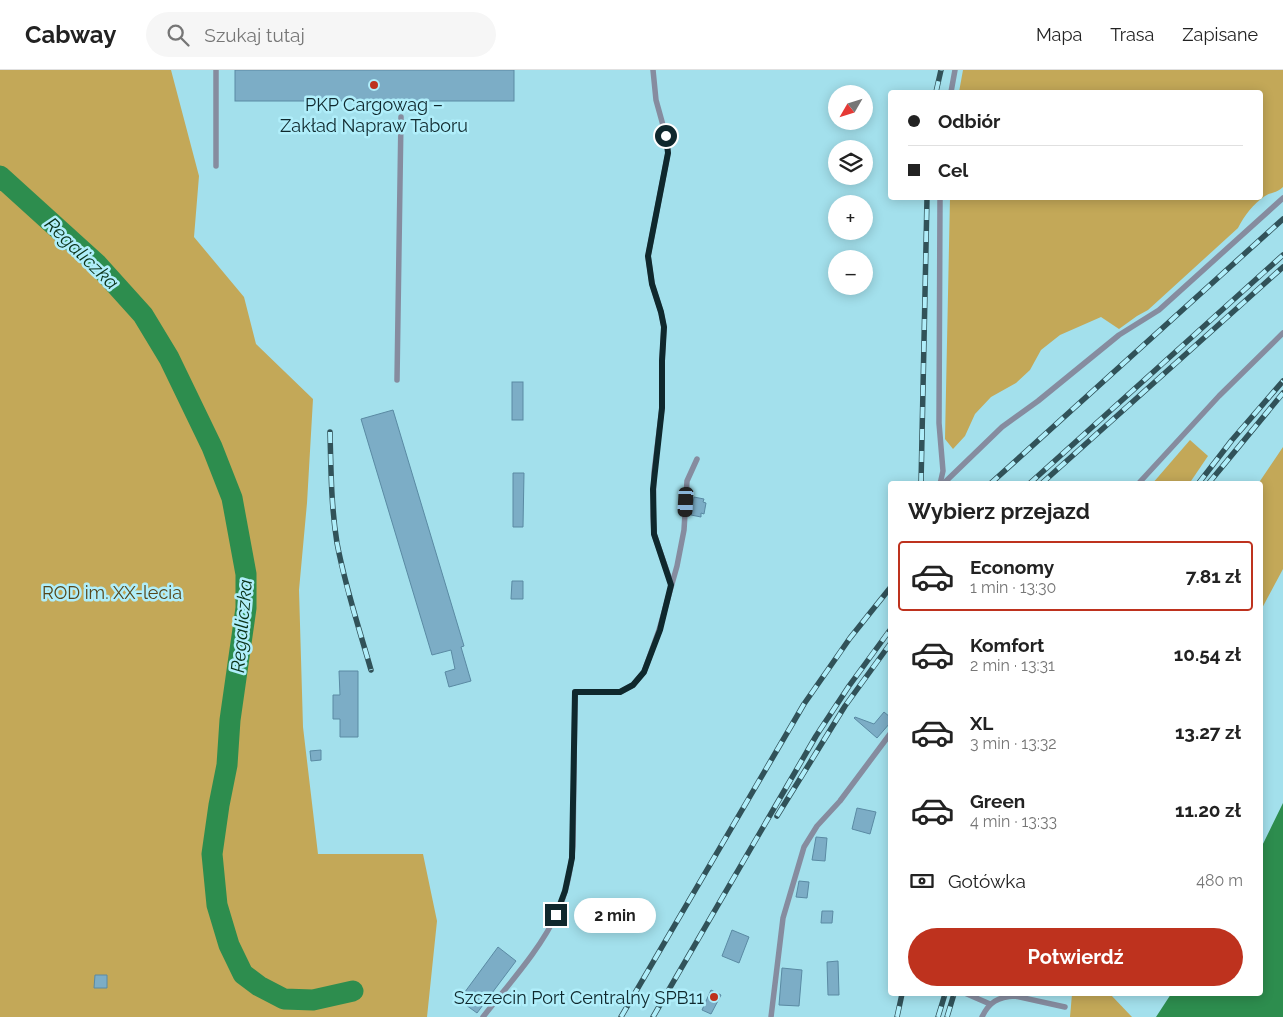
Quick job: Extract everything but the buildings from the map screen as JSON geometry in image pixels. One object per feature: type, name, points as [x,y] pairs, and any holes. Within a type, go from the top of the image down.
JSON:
[{"type":"lane","points":[[216,70],[216,166]]},
{"type":"lane","points":[[653,70],[656,100],[666,136],[668,153],[648,256],[652,284],[664,327],[662,408],[654,472],[653,516],[654,534],[671,585]]},
{"type":"lane","points":[[951,90],[955,70]]},
{"type":"lane","points":[[397,380],[401,116]]},
{"type":"lane","points":[[945,481],[1014,418],[1038,401],[1119,335],[1159,310],[1283,198]]},
{"type":"lane","points":[[940,200],[939,423],[942,481]]},
{"type":"lane","points":[[1141,481],[1219,396],[1283,333]]},
{"type":"lane","points":[[483,1017],[545,933],[556,915],[565,891],[573,839],[575,692],[620,692],[637,682],[644,672],[660,630],[684,530],[687,480],[697,459]]},
{"type":"lane","points":[[771,1017],[783,918],[804,847],[817,826],[840,801],[888,737]]},
{"type":"lane","points":[[972,996],[990,1004]]},
{"type":"lane","points":[[982,1017],[990,1004],[995,1000],[1014,996],[1065,1007]]},
{"type":"green space","name":"ROD im. XX-lecia","points":[[0,70],[171,70],[199,176],[194,237],[244,297],[256,344],[313,399],[307,503],[299,590],[303,727],[318,854],[423,854],[437,921],[427,1017],[0,1017]]},
{"type":"green space","points":[[963,70],[1283,70],[1283,187],[1263,198],[1263,90],[959,90]]},
{"type":"green space","points":[[950,200],[1260,200],[1246,215],[1238,228],[1148,310],[1119,329],[1101,317],[1060,335],[1041,350],[1030,370],[1016,383],[991,397],[975,414],[965,436],[953,449],[945,439]]},
{"type":"green space","points":[[1190,440],[1208,456],[1191,481],[1155,481]]},
{"type":"green space","points":[[1283,447],[1283,569],[1263,606],[1263,481],[1260,481]]},
{"type":"green space","points":[[1072,996],[1112,996],[1132,1017],[1070,1017]]},
{"type":"shaded area","points":[[1283,803],[1283,1017],[1156,1017],[1170,996],[1263,996],[1263,844]]},
{"type":"waterway","name":"Regaliczka","points":[[0,176],[97,264],[143,315],[169,358],[212,447],[232,498],[246,574],[246,608],[230,720],[227,765],[212,854],[217,905],[229,945],[243,974],[259,986],[284,999],[313,1000],[353,991]]},
{"type":"waterway","points":[[0,189],[4,183]]},
{"type":"railway","points":[[936,90],[941,70]]},
{"type":"railway","points":[[921,481],[927,200]]},
{"type":"railway","points":[[993,481],[1283,219]]},
{"type":"railway","points":[[1032,481],[1283,255]]},
{"type":"railway","points":[[1044,481],[1283,267]]},
{"type":"railway","points":[[1200,481],[1232,440],[1283,381]]},
{"type":"railway","points":[[1210,481],[1283,393]]},
{"type":"railway","points":[[330,432],[332,501],[337,543],[348,591],[371,670]]},
{"type":"railway","points":[[621,1017],[804,704],[850,638],[888,590]]},
{"type":"railway","points":[[653,1017],[816,736],[849,686],[888,633]]},
{"type":"railway","points":[[777,816],[845,706],[888,647]]},
{"type":"railway","points":[[897,1017],[902,996]]},
{"type":"railway","points":[[938,1017],[944,996]]},
{"type":"railway","points":[[947,1017],[953,996]]},
{"type":"place","name":"PKP Cargowag – Zakład Napraw Taboru","points":[[374,85]]},
{"type":"place","name":"Szczecin Port Centralny SPB11","points":[[714,997]]},
{"type":"route","points":[[556,915],[565,891],[572,858],[574,832],[575,692],[620,692],[637,682],[644,672],[660,630],[671,585],[653,526],[654,472],[662,408],[664,327],[648,266],[650,238],[664,181],[668,153],[666,136]]}]
